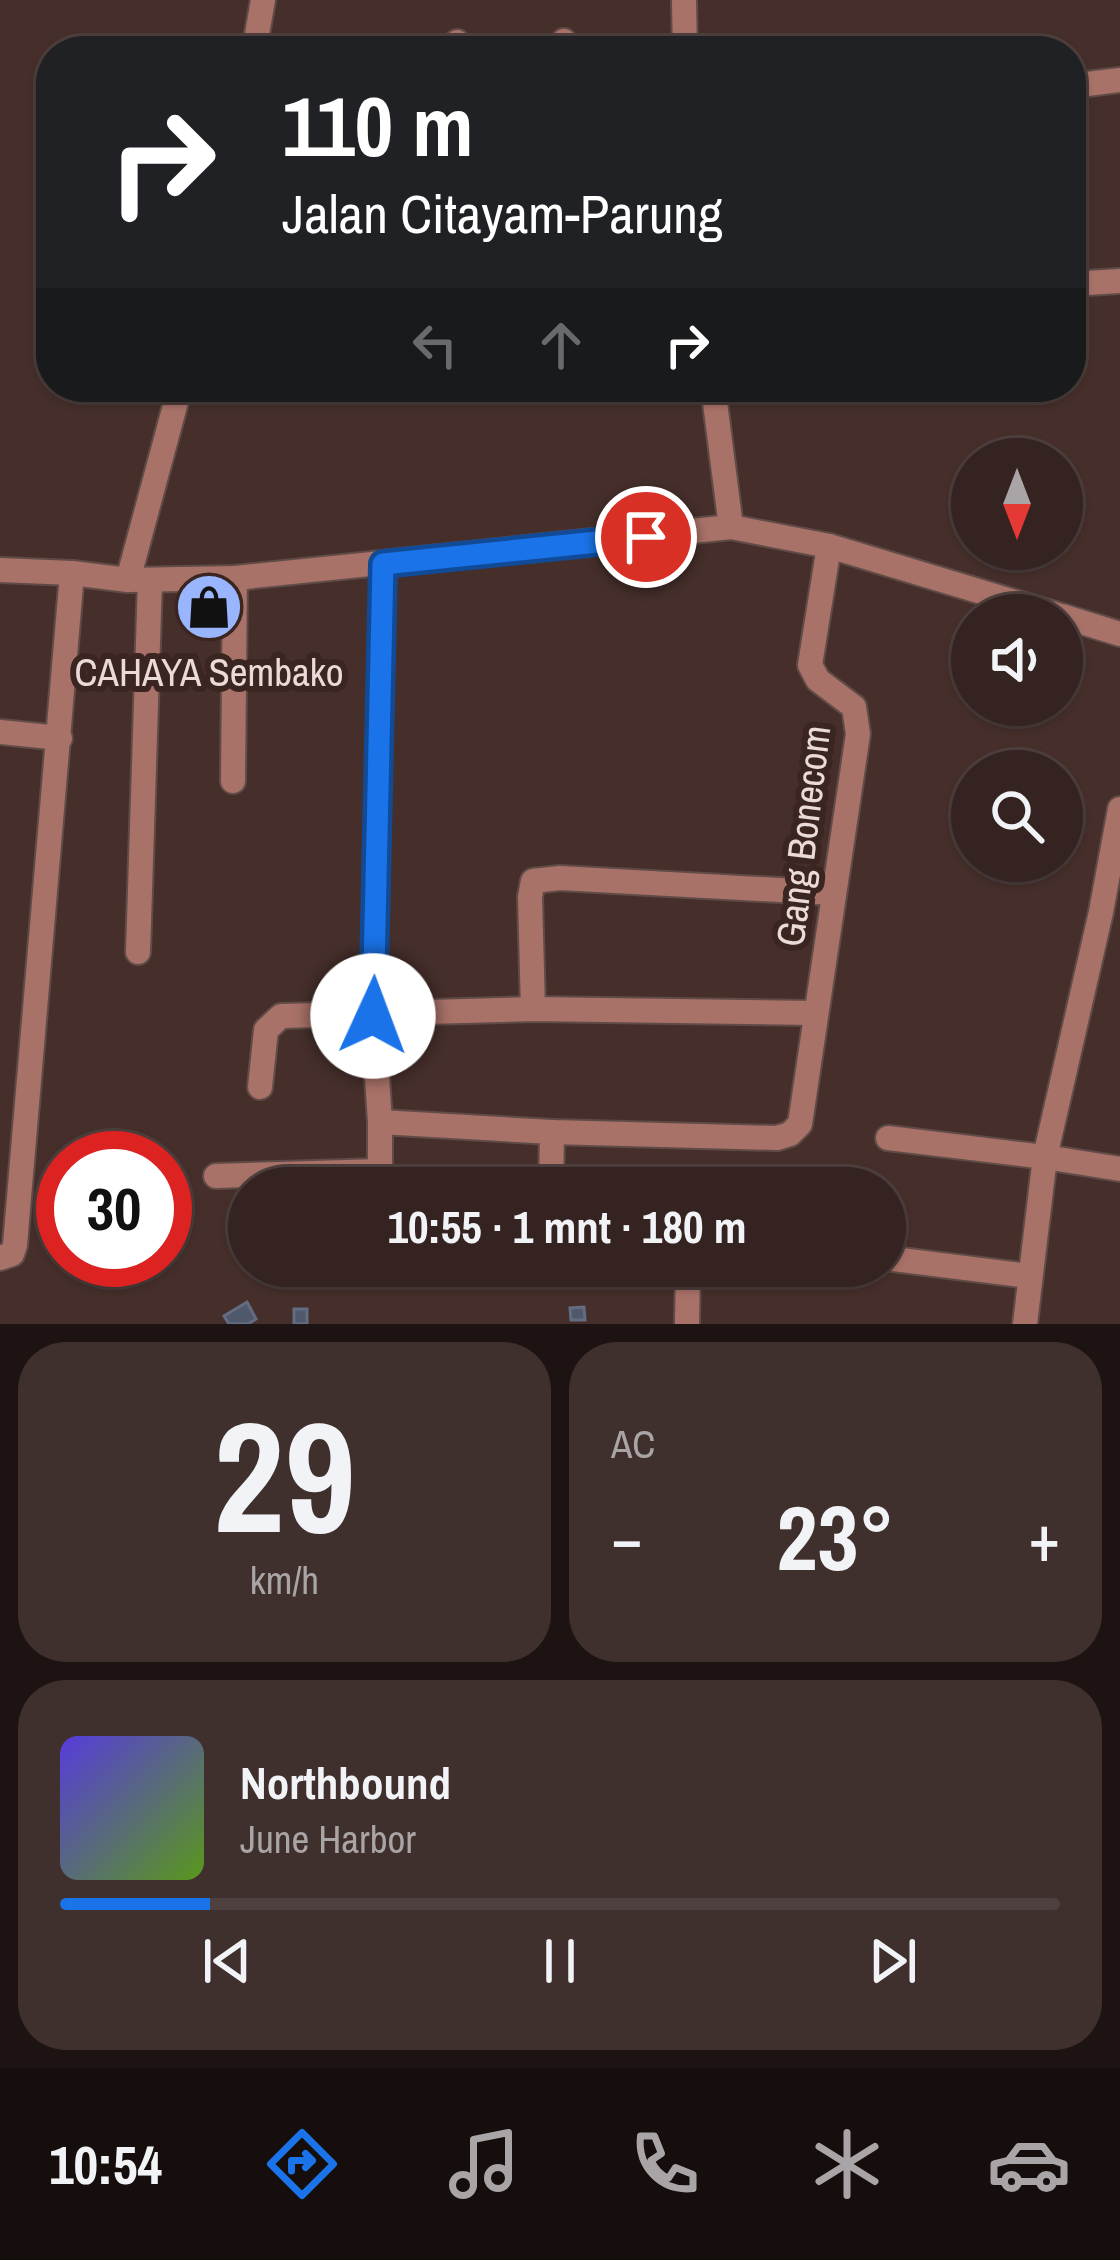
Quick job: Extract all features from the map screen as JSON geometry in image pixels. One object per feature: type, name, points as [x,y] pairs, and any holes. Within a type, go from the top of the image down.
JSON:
[{"type":"street","points":[[257,36],[263,0]]},
{"type":"street","points":[[684,0],[685,36]]},
{"type":"street","points":[[1086,84],[1120,80]]},
{"type":"street","points":[[1086,283],[1120,281]]},
{"type":"street","points":[[138,952],[139,580],[177,402]]},
{"type":"street","points":[[714,402],[731,527]]},
{"type":"street","points":[[0,570],[139,580],[235,578],[731,527],[829,546],[987,594]]},
{"type":"street","name":"Gang Bonecom","points":[[552,1132],[777,1138],[800,1124],[859,724],[854,707],[818,680],[810,665],[829,546]]},
{"type":"street","points":[[380,1167],[373,1016],[383,564]]},
{"type":"street","points":[[0,1258],[11,1254],[15,1245],[72,573]]},
{"type":"street","points":[[233,782],[235,578]]},
{"type":"street","points":[[1083,623],[1120,634]]},
{"type":"street","points":[[0,732],[60,737]]},
{"type":"street","points":[[1024,1324],[1045,1157],[1120,808]]},
{"type":"street","points":[[532,1009],[532,881],[560,878],[832,893]]},
{"type":"street","points":[[260,1087],[266,1030],[271,1022],[291,1016],[532,1009],[816,1013]]},
{"type":"street","points":[[380,1122],[552,1132],[551,1167]]},
{"type":"street","points":[[888,1138],[1120,1169]]},
{"type":"street","points":[[216,1176],[228,1176]]},
{"type":"street","points":[[906,1261],[1029,1276]]},
{"type":"street","points":[[687,1324],[688,1287]]},
{"type":"building","points":[[247,1302],[256,1319],[229,1324],[224,1316]]},
{"type":"building","points":[[584,1307],[585,1320],[571,1320],[570,1308]]},
{"type":"building","points":[[294,1309],[307,1309],[307,1324],[294,1324]]},
{"type":"place","name":"CAHAYA Sembako","points":[[209,607]]},
{"type":"route","points":[[373,1016],[383,564],[646,537]]}]
